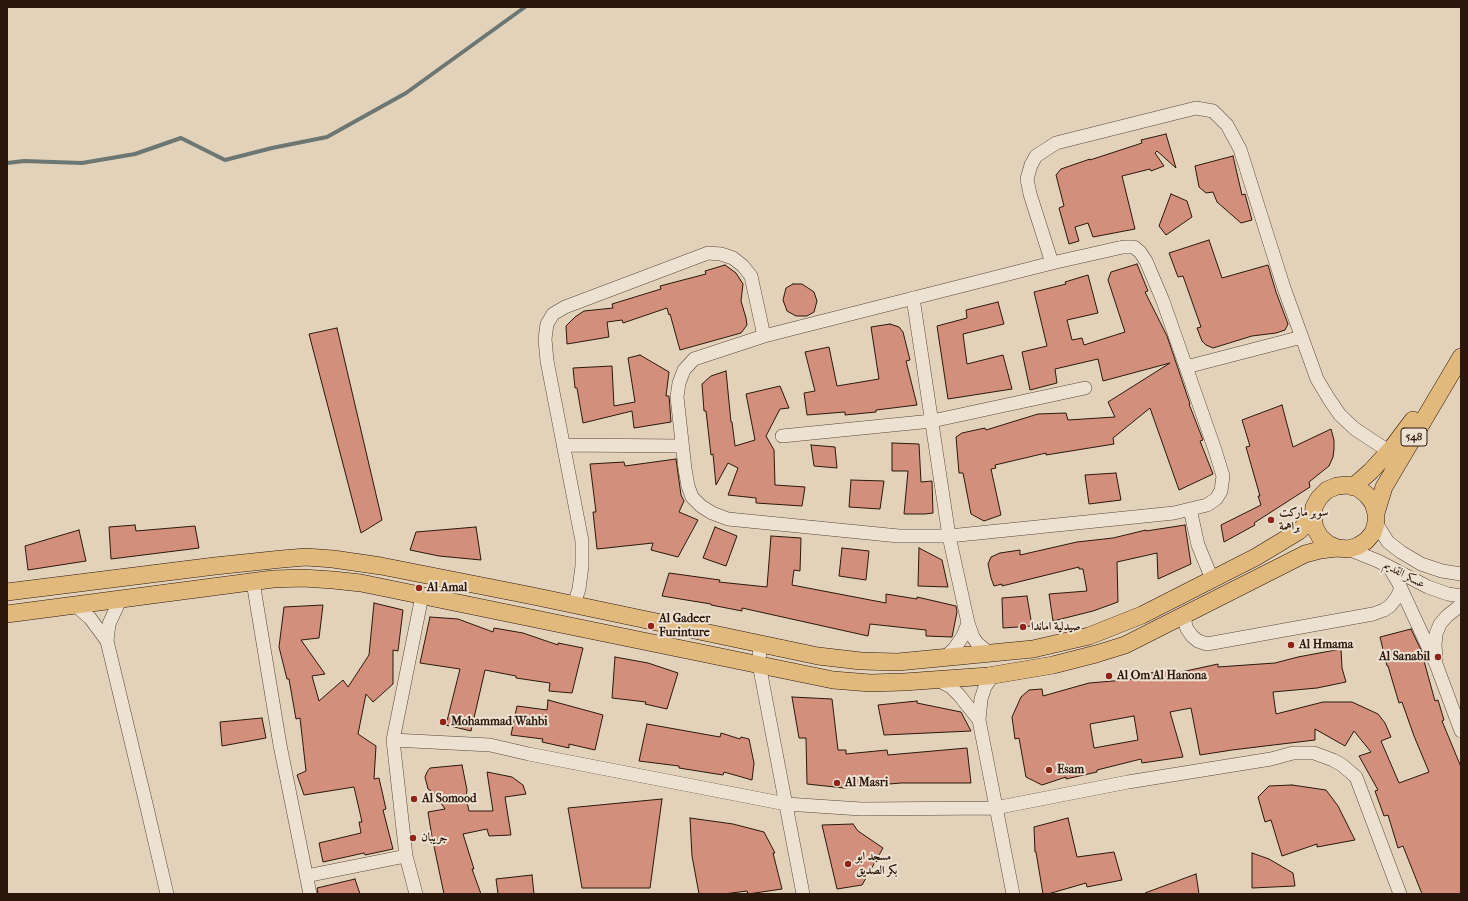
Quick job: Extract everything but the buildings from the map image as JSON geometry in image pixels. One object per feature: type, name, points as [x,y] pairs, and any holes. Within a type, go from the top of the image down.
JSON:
[{"type":"main road","name":"548","points":[[1376,518],[1384,487],[1395,456],[1459,360]]},
{"type":"main road","name":"548","points":[[1353,487],[1371,471],[1395,456]]},
{"type":"main road","points":[[7,614],[273,579],[333,580],[361,583],[833,680],[904,682],[993,675],[1053,665],[1096,654],[1125,645],[1305,554],[1320,550],[1343,549],[1358,546],[1366,541],[1373,532],[1376,518],[1373,503],[1367,495],[1358,488],[1348,485],[1337,486],[1327,490],[1319,498],[1314,507],[1313,518],[1315,528],[1320,537],[1328,544],[1343,549]]},
{"type":"main road","points":[[7,592],[215,566],[306,557],[333,559],[381,566],[574,604],[818,656],[861,661],[898,662],[1033,649],[1089,636],[1142,615],[1256,557],[1298,531],[1313,518]]},
{"type":"street","points":[[1052,263],[1030,194],[1028,179],[1031,165],[1036,156],[1056,143],[1196,108],[1213,111],[1227,125],[1240,149],[1284,288],[1317,379],[1340,415],[1355,430],[1395,456]]},
{"type":"street","points":[[1123,247],[1134,247],[1140,252],[1146,261],[1162,300],[1224,476],[1216,499],[1207,505],[1174,513],[949,536],[899,536],[728,519],[712,513],[701,506],[692,497],[688,486],[682,446],[677,397],[679,383],[684,370],[694,359],[764,336],[1052,263],[1123,247]]},
{"type":"street","points":[[574,604],[579,589],[582,541],[547,361],[545,339],[548,324],[553,314],[565,307],[708,252],[722,254],[733,258],[744,266],[750,276],[764,336]]},
{"type":"street","points":[[913,298],[949,536],[968,623],[977,644],[989,653]]},
{"type":"street","points":[[1186,367],[1302,337]]},
{"type":"street","points":[[782,436],[932,421],[1084,388]]},
{"type":"street","points":[[563,445],[682,446]]},
{"type":"street","points":[[1190,509],[1198,545],[1212,579]]},
{"type":"street","name":"عسكر القديم","points":[[1376,518],[1388,542],[1401,552],[1421,564],[1442,571],[1461,574]]},
{"type":"street","name":"عسكر القديم","points":[[1343,549],[1378,561],[1428,587],[1448,594],[1461,596]]},
{"type":"street","points":[[1389,567],[1401,588],[1436,664],[1461,731]]},
{"type":"street","points":[[253,582],[280,746],[310,894]]},
{"type":"street","points":[[1186,614],[1185,623],[1187,629],[1198,641],[1207,644],[1373,614],[1390,606],[1397,597],[1401,588]]},
{"type":"street","points":[[416,894],[406,856],[393,740],[422,596]]},
{"type":"street","points":[[120,600],[109,624],[107,641],[167,894]]},
{"type":"street","points":[[1436,664],[1436,634],[1440,624],[1447,616],[1461,605]]},
{"type":"street","points":[[76,606],[90,618],[107,641]]},
{"type":"street","points":[[944,658],[954,649],[968,623]]},
{"type":"street","points":[[760,644],[759,664],[803,894]]},
{"type":"street","points":[[993,675],[985,687],[981,699],[979,720],[1012,894]]},
{"type":"street","points":[[938,680],[951,687],[959,694],[979,720]]},
{"type":"street","points":[[393,740],[490,745],[529,754],[786,804],[861,809],[995,808],[1128,782],[1264,761],[1293,753],[1314,753],[1342,765],[1356,777],[1400,894]]},
{"type":"street","points":[[306,876],[406,856]]},
{"type":"waterway","points":[[7,163],[24,161],[82,163],[135,154],[181,138],[225,160],[272,148],[327,137],[406,93],[525,7]]},
{"type":"place","name":"سوبر ماركت براهمة","points":[[1271,520]]},
{"type":"place","name":"Al Amal","points":[[419,588]]},
{"type":"place","name":"Al Gadeer Furinture","points":[[651,626]]},
{"type":"place","name":"صيدلية اماندا","points":[[1023,627]]},
{"type":"place","name":"Al Hmama","points":[[1291,645]]},
{"type":"place","name":"Al Sanabil","points":[[1438,657]]},
{"type":"place","name":"Al Om Al Hanona","points":[[1109,676]]},
{"type":"place","name":"Mohammad Wahbi","points":[[443,722]]},
{"type":"place","name":"Esam","points":[[1049,770]]},
{"type":"place","name":"Al Masri","points":[[837,783]]},
{"type":"place","name":"Al Somood","points":[[414,799]]},
{"type":"place","name":"جريبان","points":[[413,838]]},
{"type":"place","name":"مسجد ابو بكر الصديق","points":[[848,864]]}]
